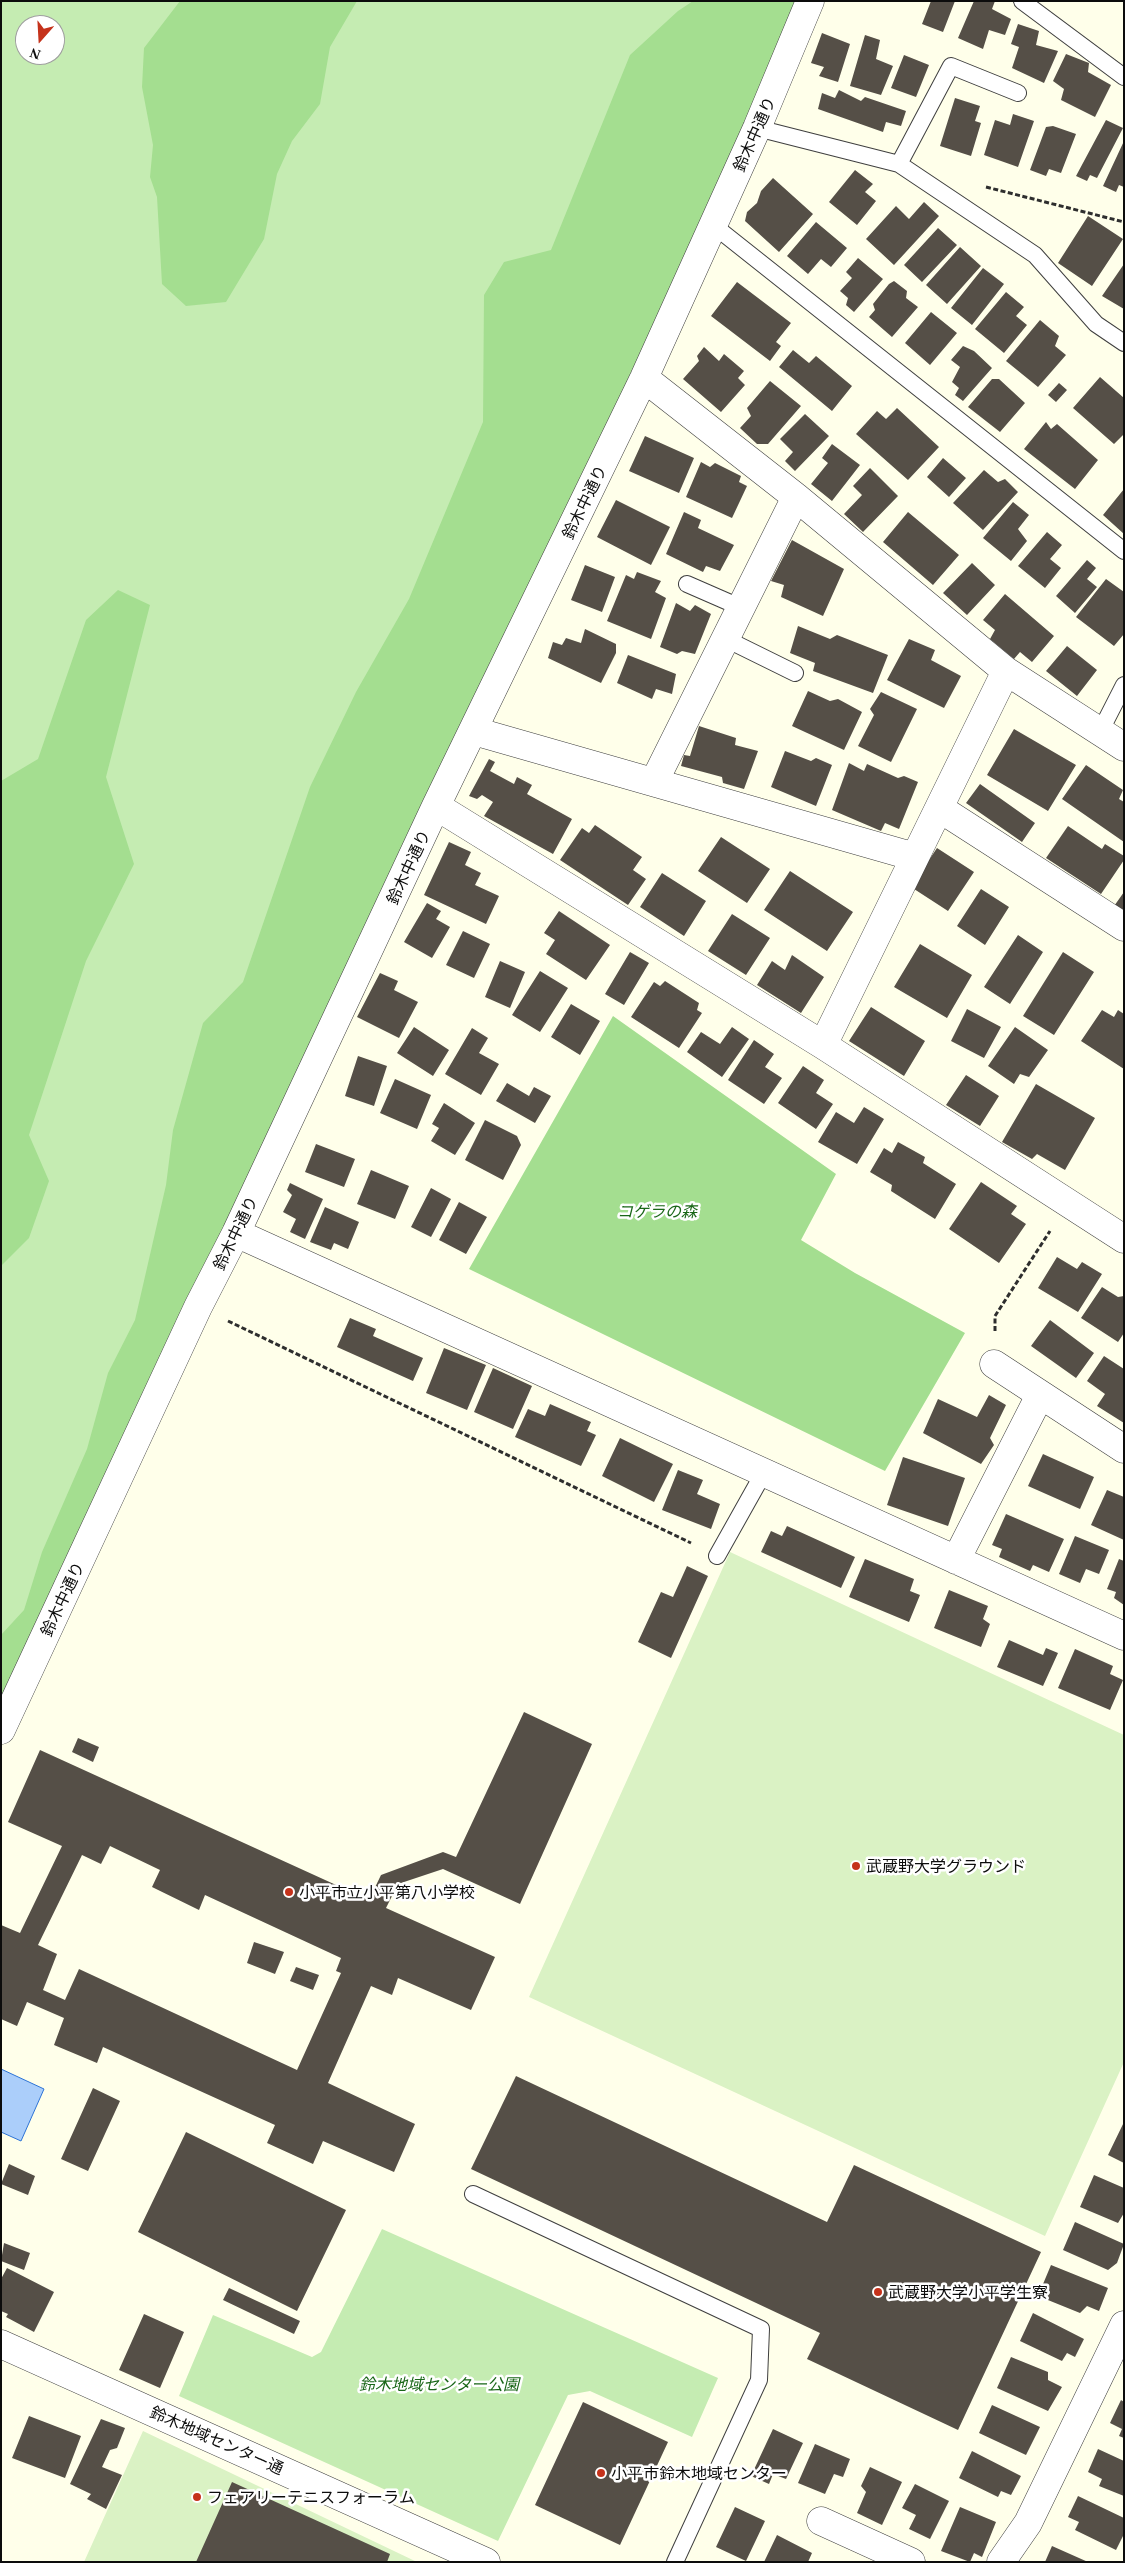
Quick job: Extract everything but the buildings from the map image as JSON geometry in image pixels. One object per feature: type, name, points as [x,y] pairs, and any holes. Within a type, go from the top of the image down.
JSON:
[{"type":"street","name":"鈴木中通り","points":[[1,1730],[198,1307],[236,1233],[436,806],[644,378],[757,128],[810,1]]},
{"type":"street","points":[[644,378],[796,497],[1006,672],[1124,747]]},
{"type":"street","points":[[654,782],[796,497]]},
{"type":"street","points":[[823,1045],[1006,672]]},
{"type":"street","points":[[474,731],[915,858]]},
{"type":"street","points":[[436,806],[823,1045],[1124,1239]]},
{"type":"street","points":[[939,808],[1124,927]]},
{"type":"street","points":[[236,1233],[763,1474],[1124,1636]]},
{"type":"street","points":[[994,1364],[1124,1449]]},
{"type":"street","points":[[956,1560],[1040,1395]]},
{"type":"street","points":[[1001,2562],[1028,2523],[1124,2325]]},
{"type":"street","name":"鈴木地域センター通","points":[[1,2344],[486,2562]]},
{"type":"street","points":[[821,2520],[911,2562]]},
{"type":"lane","points":[[1022,1],[1124,77]]},
{"type":"lane","points":[[899,164],[951,66],[1018,93]]},
{"type":"lane","points":[[757,128],[899,164],[1035,255],[1096,324],[1124,343]]},
{"type":"lane","points":[[713,225],[1124,551]]},
{"type":"lane","points":[[688,584],[742,608]]},
{"type":"lane","points":[[726,639],[795,673]]},
{"type":"lane","points":[[1100,732],[1124,685]]},
{"type":"lane","points":[[717,1556],[763,1474]]},
{"type":"lane","points":[[473,2194],[761,2329],[759,2380],[675,2562]]},
{"type":"path","points":[[983,186],[1124,222]]},
{"type":"path","points":[[994,1364],[995,1316],[1069,1203]]},
{"type":"path","points":[[198,1307],[717,1556]]},
{"type":"green space","points":[[1,1],[802,1],[1,1701]]},
{"type":"green space","points":[[180,1],[357,1],[330,47],[320,104],[292,141],[277,174],[264,239],[226,302],[186,306],[162,284],[157,197],[150,177],[153,145],[142,87],[144,48]]},
{"type":"green space","points":[[693,1],[802,1],[768,89],[1,1701],[1,1635],[24,1610],[42,1552],[87,1449],[108,1373],[135,1320],[166,1185],[173,1130],[203,1023],[243,982],[310,787],[356,692],[409,599],[483,422],[484,295],[504,262],[551,250],[630,55],[678,11]]},
{"type":"green space","points":[[118,590],[150,605],[106,777],[134,864],[86,961],[29,1135],[49,1181],[29,1238],[1,1266],[1,781],[38,759],[86,620]]},
{"type":"green space","name":"コゲラの森","points":[[613,1016],[836,1174],[801,1240],[855,1273],[965,1333],[885,1471],[469,1269]]},
{"type":"green space","name":"武蔵野大学グラウンド","points":[[730,1552],[1124,1735],[1124,2062],[1045,2236],[529,1997]]},
{"type":"green space","name":"鈴木地域センター公園","points":[[382,2229],[718,2378],[692,2437],[590,2391],[568,2395],[498,2541],[179,2396],[213,2315],[312,2357],[321,2352]]},
{"type":"green space","name":"フェアリーテニスフォーラム","points":[[143,2431],[417,2562],[84,2562]]},
{"type":"water","points":[[1,2069],[44,2089],[21,2141],[1,2132]]},
{"type":"place","name":"武蔵野大学グラウンド","points":[[856,1866]]},
{"type":"place","name":"小平市立小平第八小学校","points":[[289,1892]]},
{"type":"place","name":"武蔵野大学小平学生寮","points":[[878,2292]]},
{"type":"place","name":"小平市鈴木地域センター","points":[[601,2473]]},
{"type":"place","name":"フェアリーテニスフォーラム","points":[[197,2497]]}]
